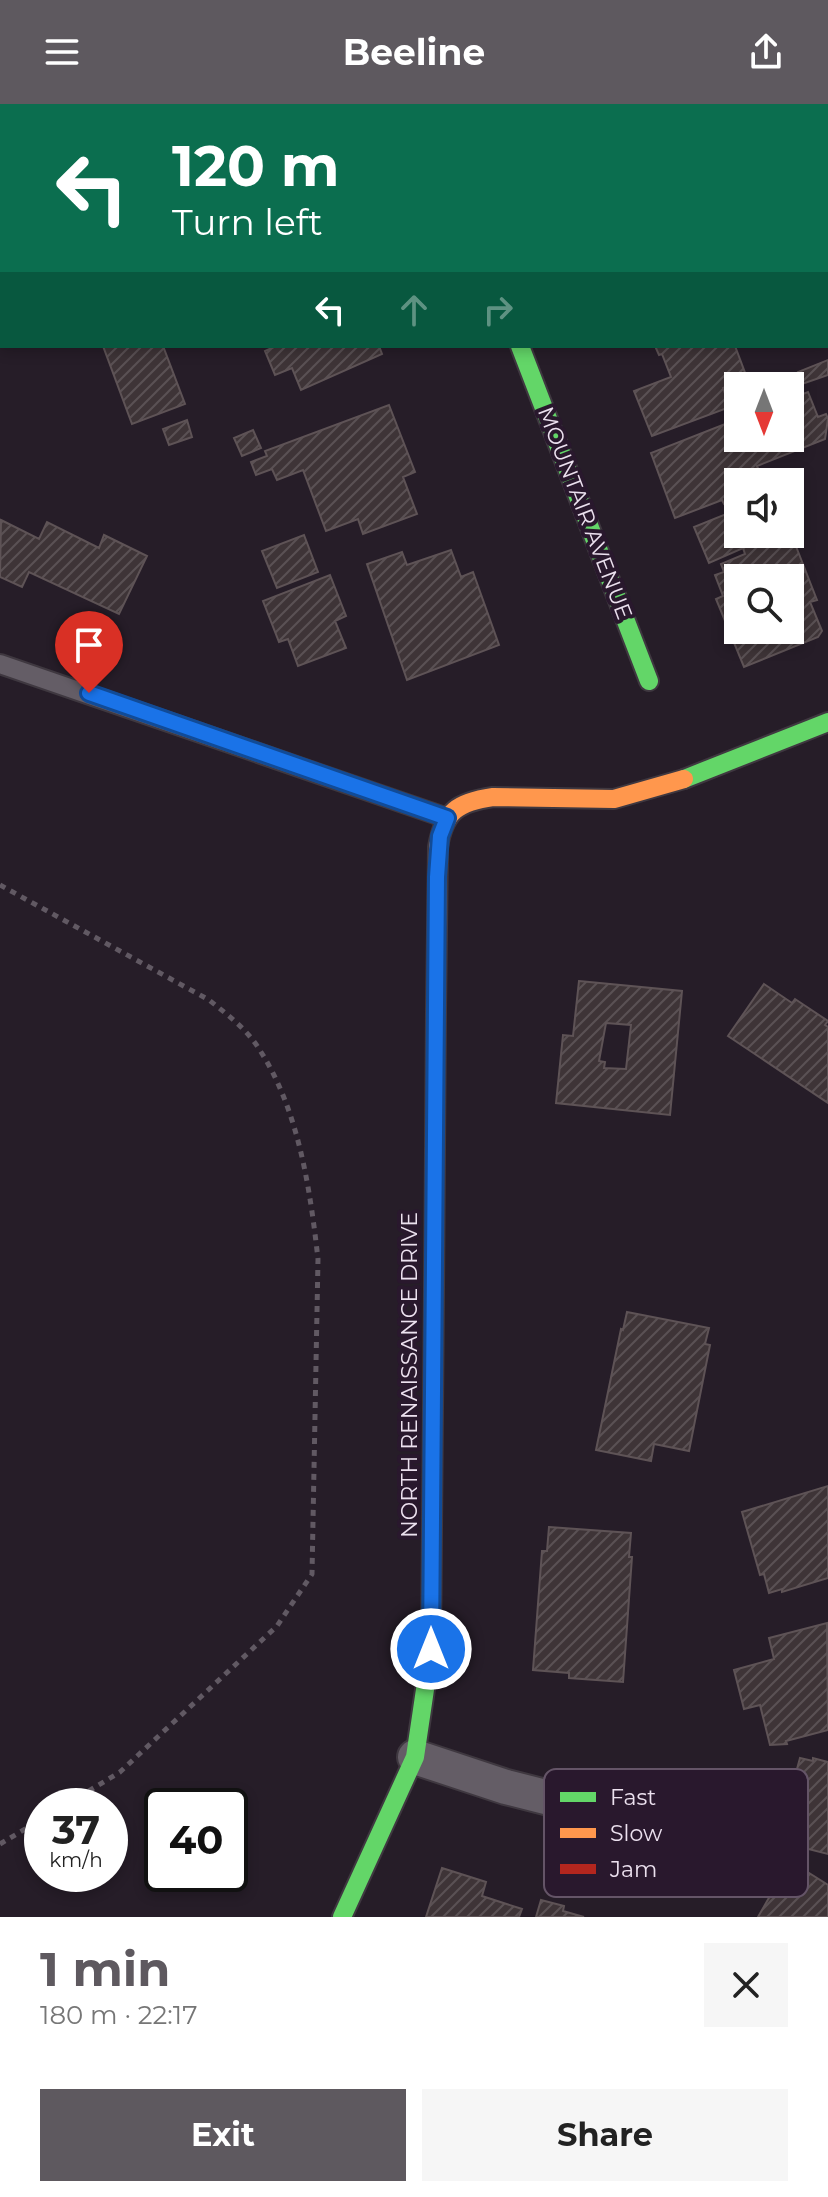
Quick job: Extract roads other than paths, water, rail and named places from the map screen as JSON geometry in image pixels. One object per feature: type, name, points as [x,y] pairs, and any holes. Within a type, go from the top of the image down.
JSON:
[{"type":"street","name":"MOUNTAIR AVENUE","points":[[521,348],[649,681]]},
{"type":"street","points":[[447,818],[459,806],[477,799],[583,801],[636,794],[828,722]]},
{"type":"street","name":"NORTH RENAISSANCE DRIVE","points":[[342,1917],[415,1757],[431,1649],[437,865],[440,836],[447,818]]},
{"type":"street","points":[[415,1757],[544,1797]]},
{"type":"lane","points":[[0,664],[447,818]]}]
